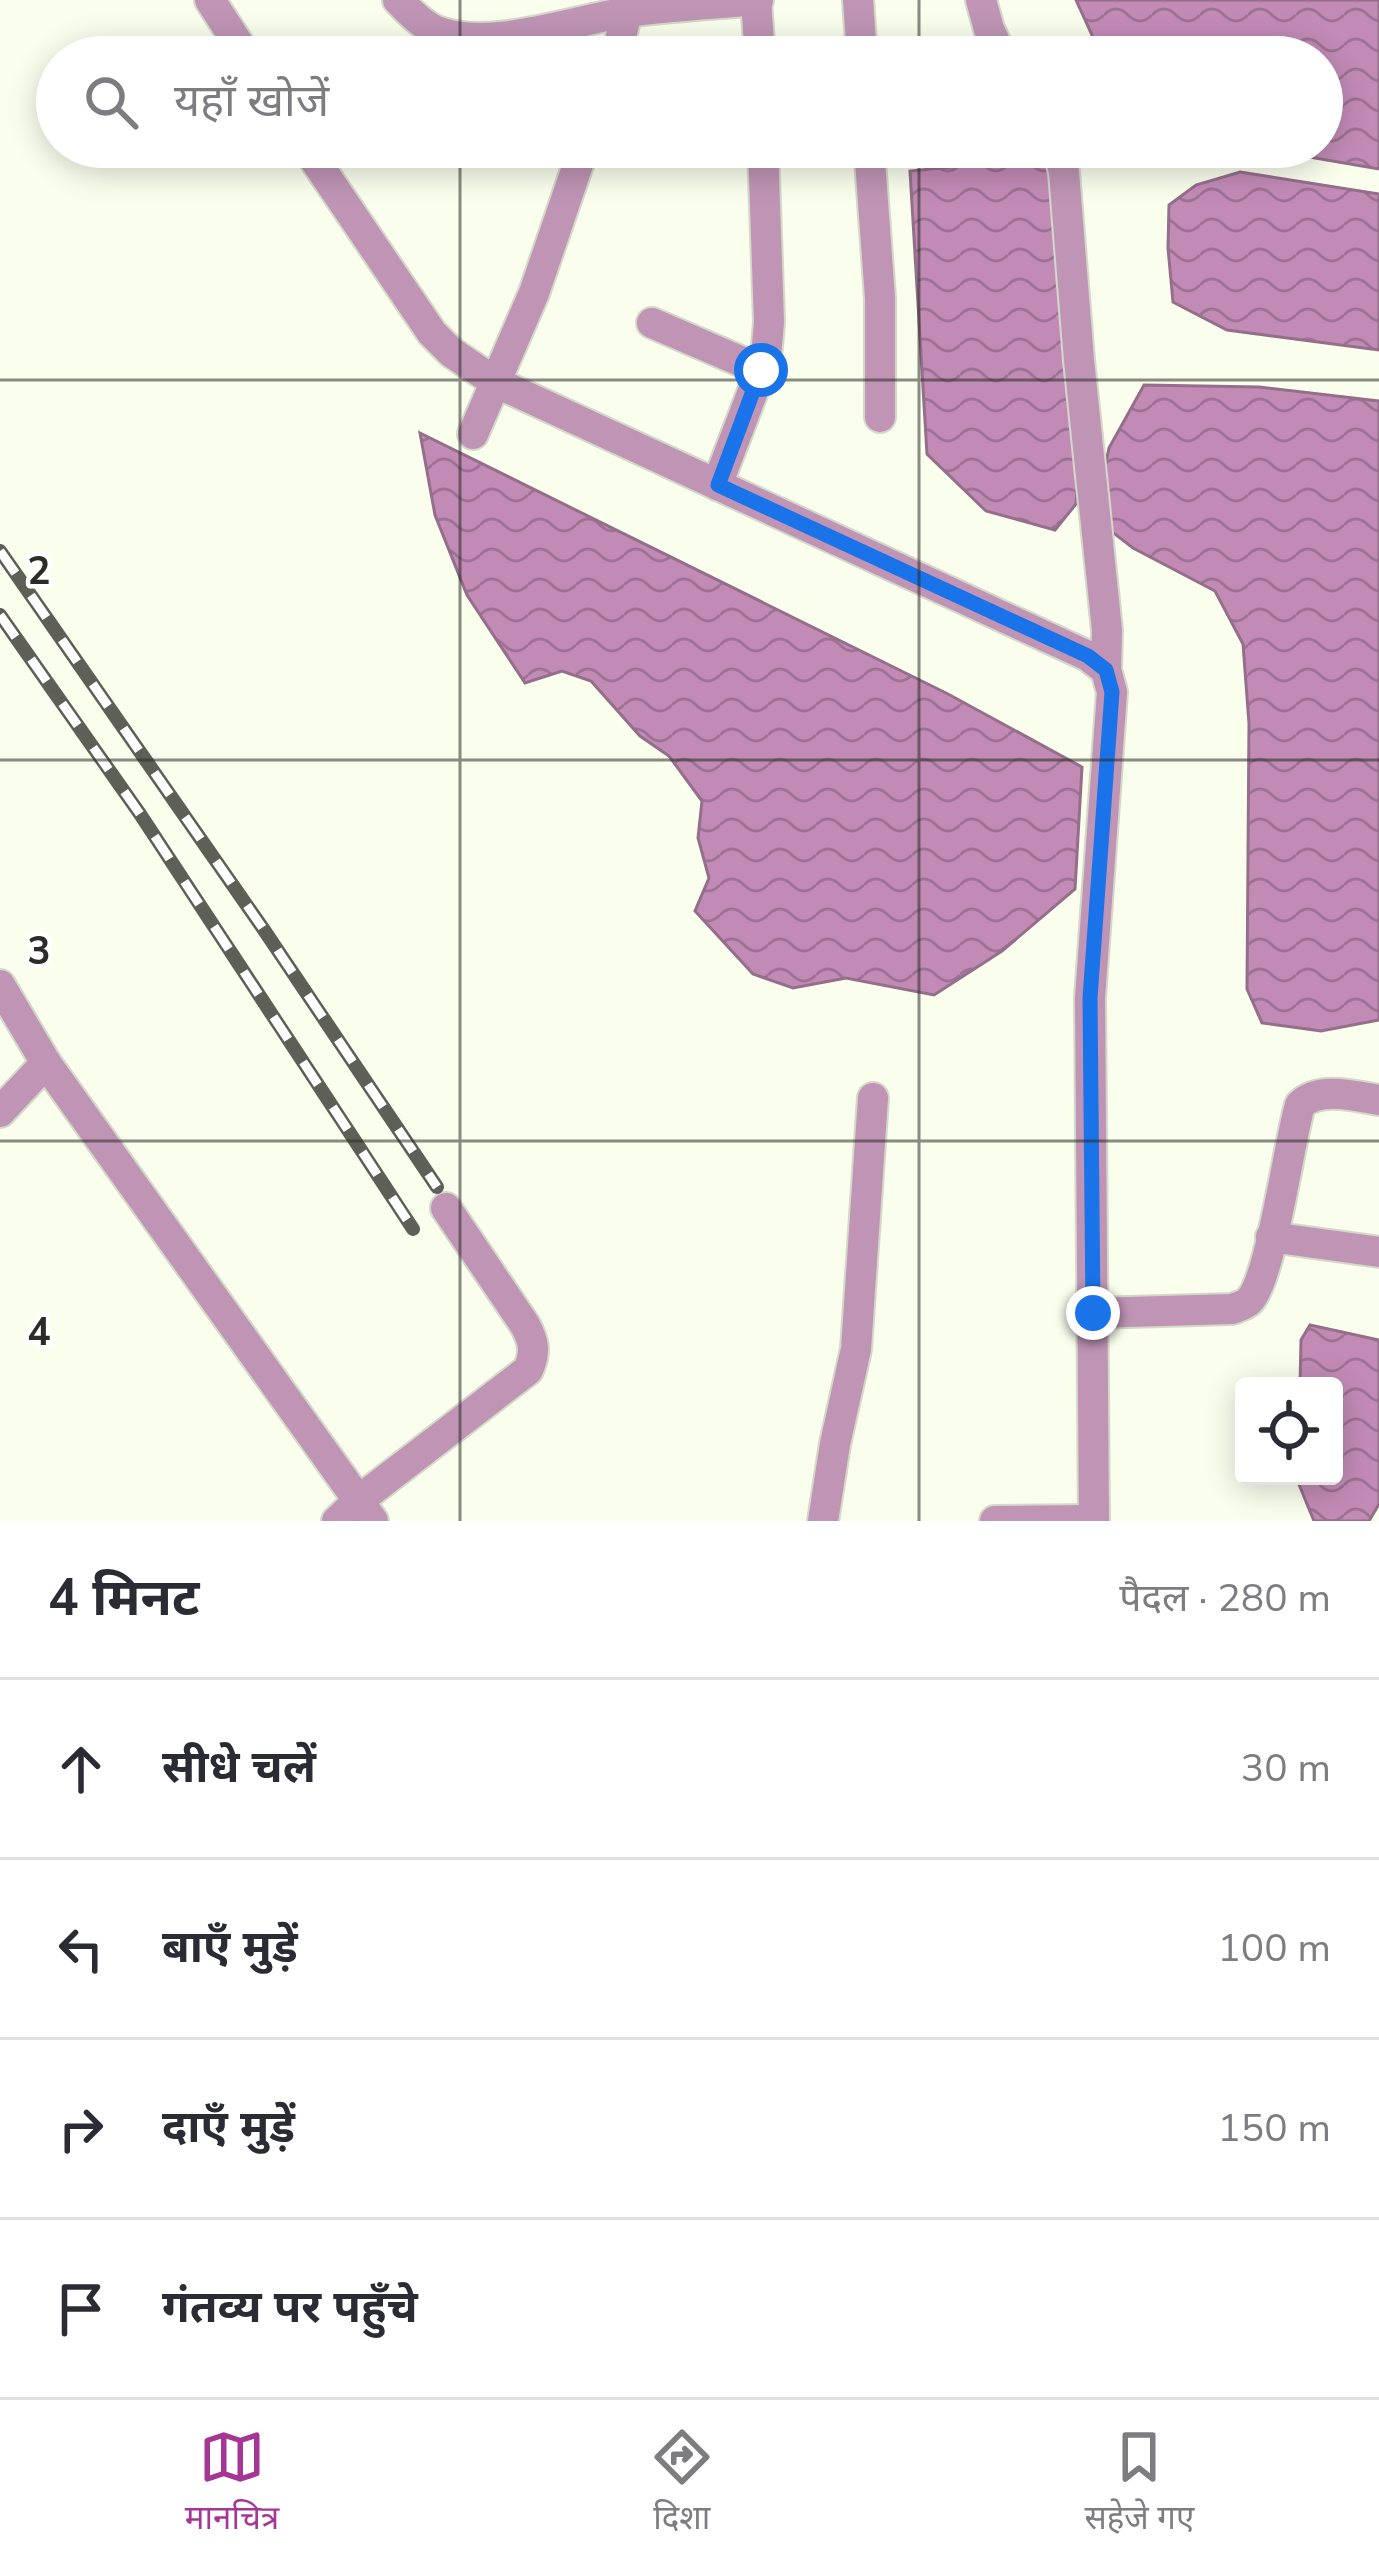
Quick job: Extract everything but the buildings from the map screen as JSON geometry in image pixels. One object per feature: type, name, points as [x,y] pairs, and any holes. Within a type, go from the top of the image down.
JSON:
[{"type":"street","points":[[210,0],[233,36]]},
{"type":"street","points":[[398,0],[428,36]]},
{"type":"street","points":[[466,36],[519,34],[627,12],[757,0],[759,36]]},
{"type":"street","points":[[858,0],[861,36]]},
{"type":"street","points":[[981,0],[992,36]]},
{"type":"street","points":[[621,36],[627,12]]},
{"type":"street","points":[[320,168],[432,333],[495,382],[1088,656],[1106,670]]},
{"type":"street","points":[[473,434],[534,293],[577,168]]},
{"type":"street","points":[[718,485],[766,357],[764,168]]},
{"type":"street","points":[[871,168],[880,298],[880,417]]},
{"type":"street","points":[[994,1521],[1094,1520],[1090,998],[1112,692],[1106,670],[1107,630],[1062,168]]},
{"type":"street","points":[[652,323],[761,370]]},
{"type":"street","points":[[0,986],[46,1063],[356,1514],[528,1370],[534,1358],[534,1342],[525,1325],[446,1208]]},
{"type":"street","points":[[0,1112],[46,1063]]},
{"type":"street","points":[[1093,1313],[1232,1309],[1248,1303],[1271,1237],[1300,1106],[1307,1098],[1321,1095],[1379,1100]]},
{"type":"street","points":[[823,1521],[856,1349],[873,1098]]},
{"type":"street","points":[[1271,1237],[1379,1252]]},
{"type":"water","points":[[1076,0],[1379,0],[1379,169],[1343,163],[1343,36],[1092,36]]},
{"type":"water","points":[[1070,168],[1084,362],[1076,504],[1055,530],[986,511],[927,454],[910,171]]},
{"type":"water","points":[[1240,172],[1379,194],[1379,350],[1227,330],[1173,302],[1169,205],[1196,185]]},
{"type":"water","points":[[1144,385],[1259,387],[1379,401],[1379,1020],[1321,1031],[1262,1023],[1247,989],[1249,724],[1243,644],[1215,591],[1133,548],[1094,518],[1109,448]]},
{"type":"water","points":[[420,433],[948,694],[1082,767],[1075,889],[1002,951],[934,995],[846,978],[793,988],[753,974],[695,911],[709,878],[698,838],[702,801],[669,756],[640,736],[591,681],[562,671],[525,683],[467,595],[435,515]]},
{"type":"water","points":[[1310,1325],[1379,1340],[1379,1504],[1369,1521],[1314,1521],[1299,1485],[1343,1485],[1343,1377],[1300,1377],[1301,1340]]},
{"type":"railway","points":[[0,551],[437,1187]]},
{"type":"railway","points":[[0,615],[140,814],[413,1229]]},
{"type":"route","points":[[761,370],[718,485],[1088,656],[1106,670],[1112,692],[1090,998],[1093,1313]]}]
